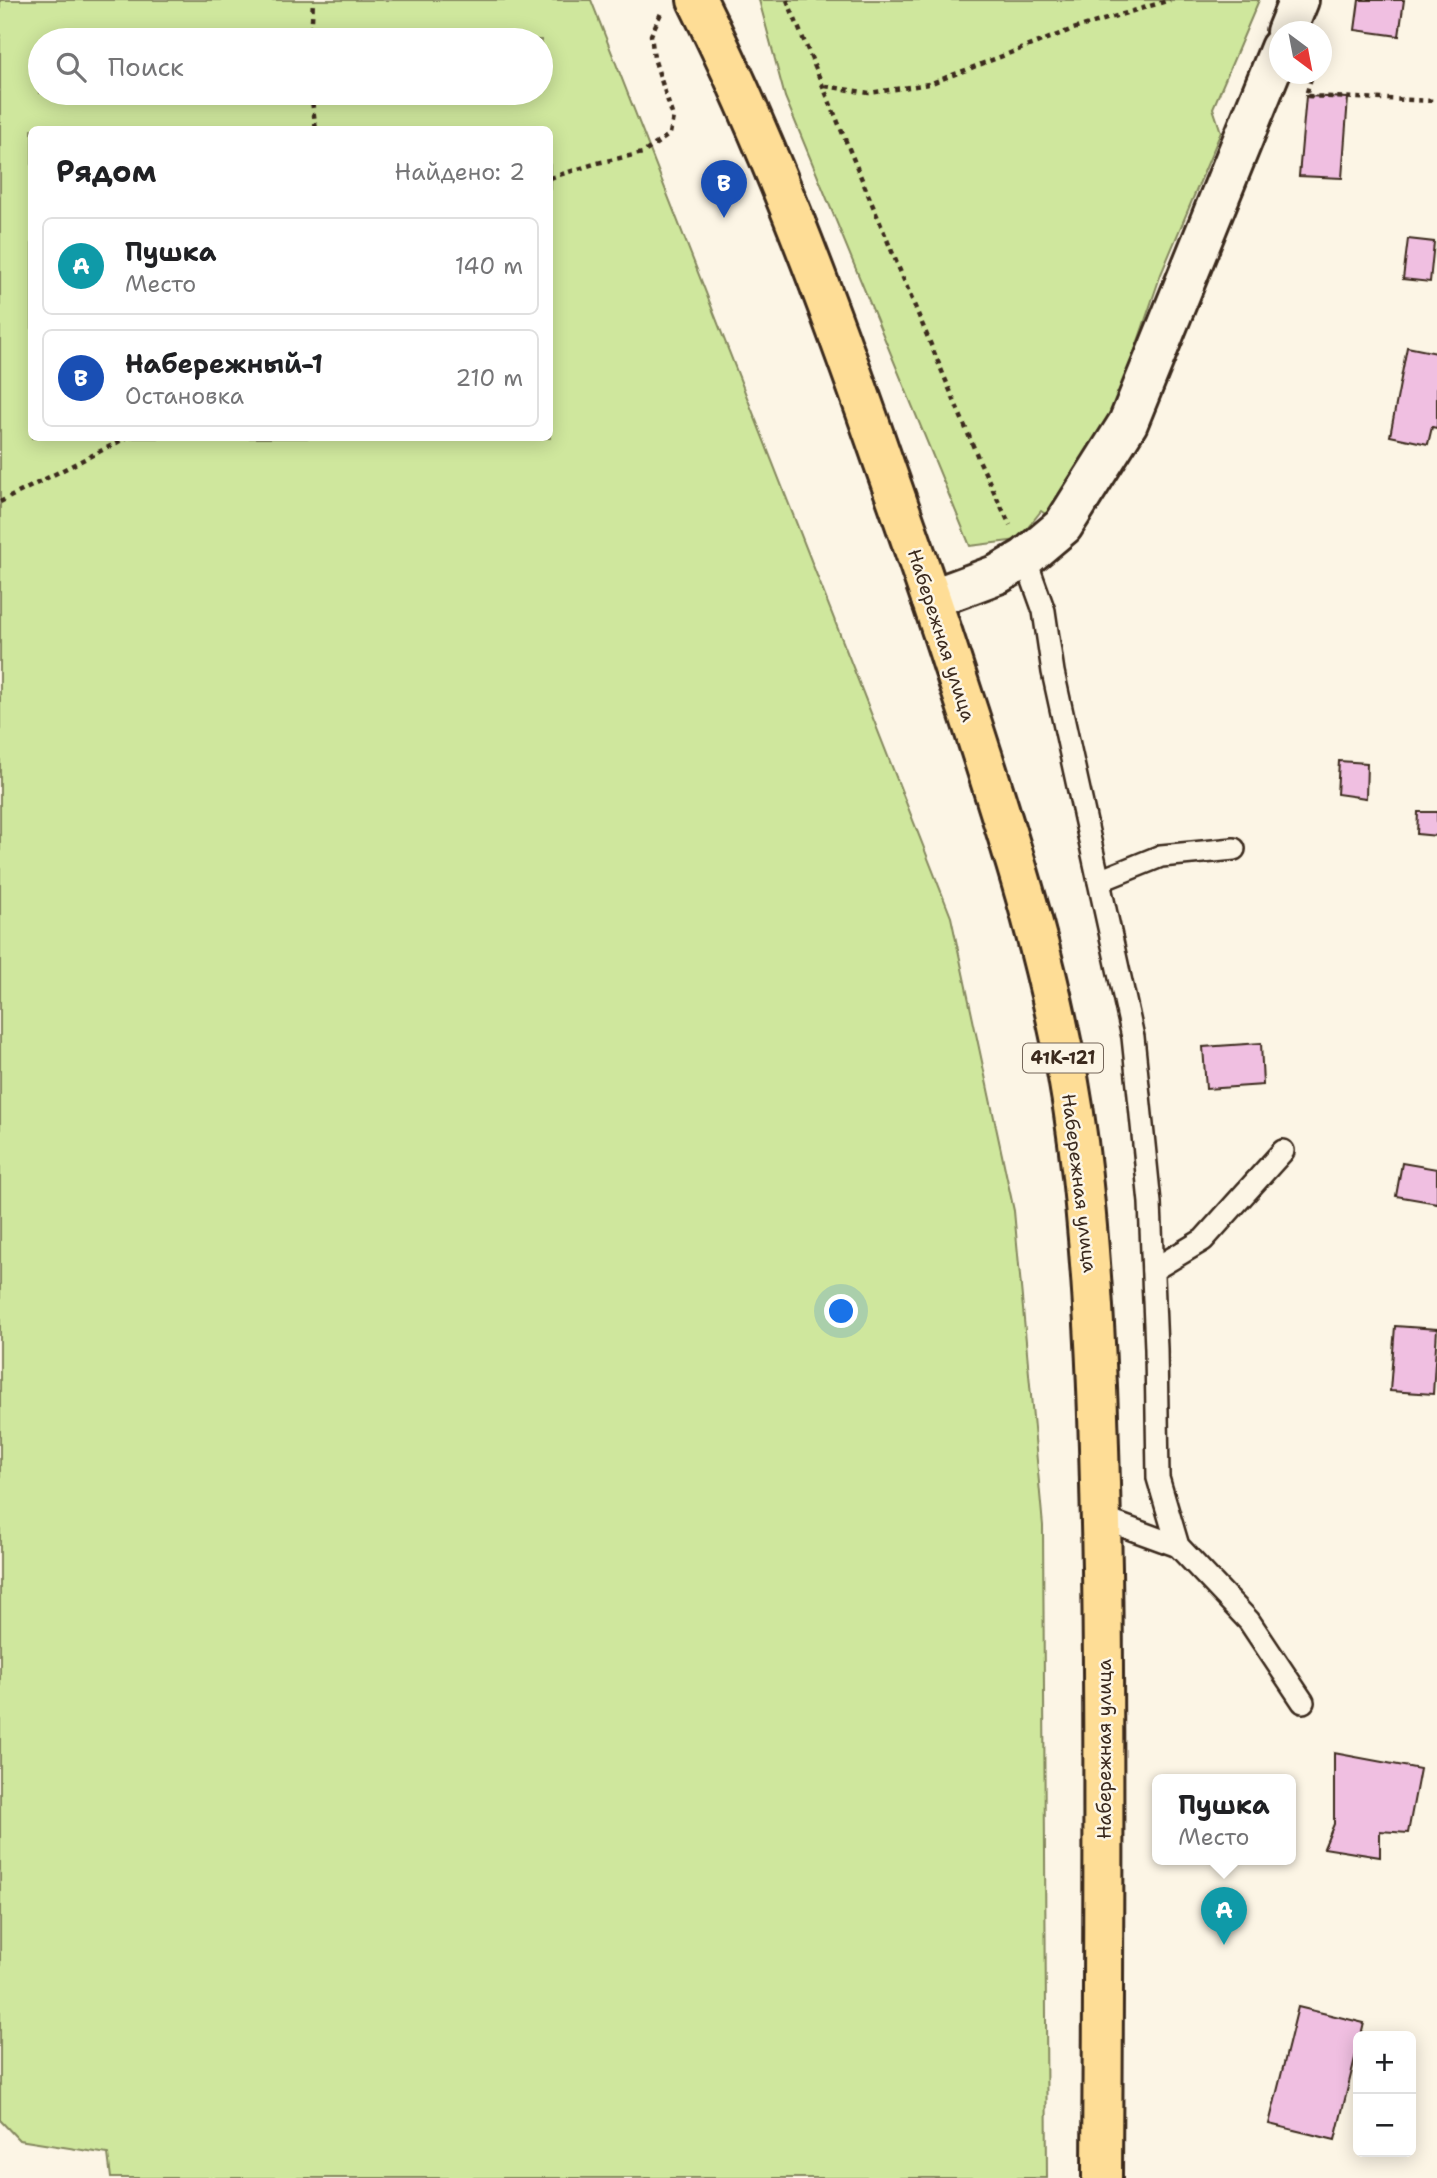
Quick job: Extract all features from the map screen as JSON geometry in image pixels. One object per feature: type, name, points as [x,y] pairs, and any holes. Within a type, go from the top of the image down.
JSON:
[{"type":"main road","name":"Набережная улица","points":[[682,3],[786,197],[839,333],[932,598],[1004,824],[1057,1024],[1077,1135],[1091,1252],[1098,1381],[1104,1842],[1102,2178]]},
{"type":"street","points":[[1290,21],[1299,0]]},
{"type":"street","points":[[932,598],[998,574],[1025,558],[1063,526],[1128,423],[1269,73]]},
{"type":"lane","points":[[1025,558],[1044,611],[1053,672],[1133,1037],[1150,1203],[1158,1478],[1178,1546]]},
{"type":"lane","points":[[1099,881],[1161,856],[1234,849]]},
{"type":"lane","points":[[1153,1270],[1203,1240],[1283,1151]]},
{"type":"lane","points":[[1101,1518],[1178,1546],[1249,1621],[1303,1702]]},
{"type":"path","points":[[312,28],[313,0]]},
{"type":"path","points":[[787,0],[979,460],[1025,558]]},
{"type":"path","points":[[824,85],[869,93],[929,84],[1073,29],[1170,0]]},
{"type":"path","points":[[553,177],[597,163],[643,153],[670,134],[673,117],[654,58],[650,35],[662,12],[682,3]]},
{"type":"path","points":[[1309,84],[1306,96],[1437,101]]},
{"type":"path","points":[[313,105],[316,126]]},
{"type":"path","points":[[0,502],[120,441]]},
{"type":"green space","points":[[0,0],[591,0],[951,917],[1014,1211],[1043,1526],[1047,2178],[111,2178],[108,2154],[19,2140],[0,2120]]},
{"type":"green space","points":[[759,0],[1259,0],[1213,108],[1221,132],[1161,274],[1121,391],[1074,489],[1051,518],[1041,511],[1018,540],[970,546],[785,97]]},
{"type":"building","points":[[1359,0],[1404,0],[1399,36],[1355,30]]},
{"type":"building","points":[[1306,96],[1348,98],[1342,178],[1299,176]]},
{"type":"building","points":[[1408,239],[1434,242],[1430,282],[1403,279]]},
{"type":"building","points":[[1407,347],[1437,353],[1437,428],[1432,427],[1428,444],[1390,436]]},
{"type":"building","points":[[1339,761],[1367,763],[1366,798],[1337,794]]},
{"type":"building","points":[[1418,812],[1437,812],[1437,836],[1417,834]]},
{"type":"building","points":[[1261,1043],[1263,1085],[1206,1089],[1203,1047]]},
{"type":"building","points":[[1402,1163],[1437,1169],[1437,1203],[1396,1196]]},
{"type":"building","points":[[1395,1326],[1437,1329],[1433,1394],[1390,1391]]},
{"type":"building","points":[[1334,1753],[1420,1769],[1408,1833],[1380,1831],[1380,1857],[1324,1848],[1334,1824]]},
{"type":"building","points":[[1298,2007],[1364,2023],[1362,2031],[1353,2031],[1353,2066],[1335,2140],[1269,2124]]},
{"type":"place","name":"Набережный-1","points":[[724,218]]},
{"type":"place","name":"Пушка","points":[[1224,1945]]}]
